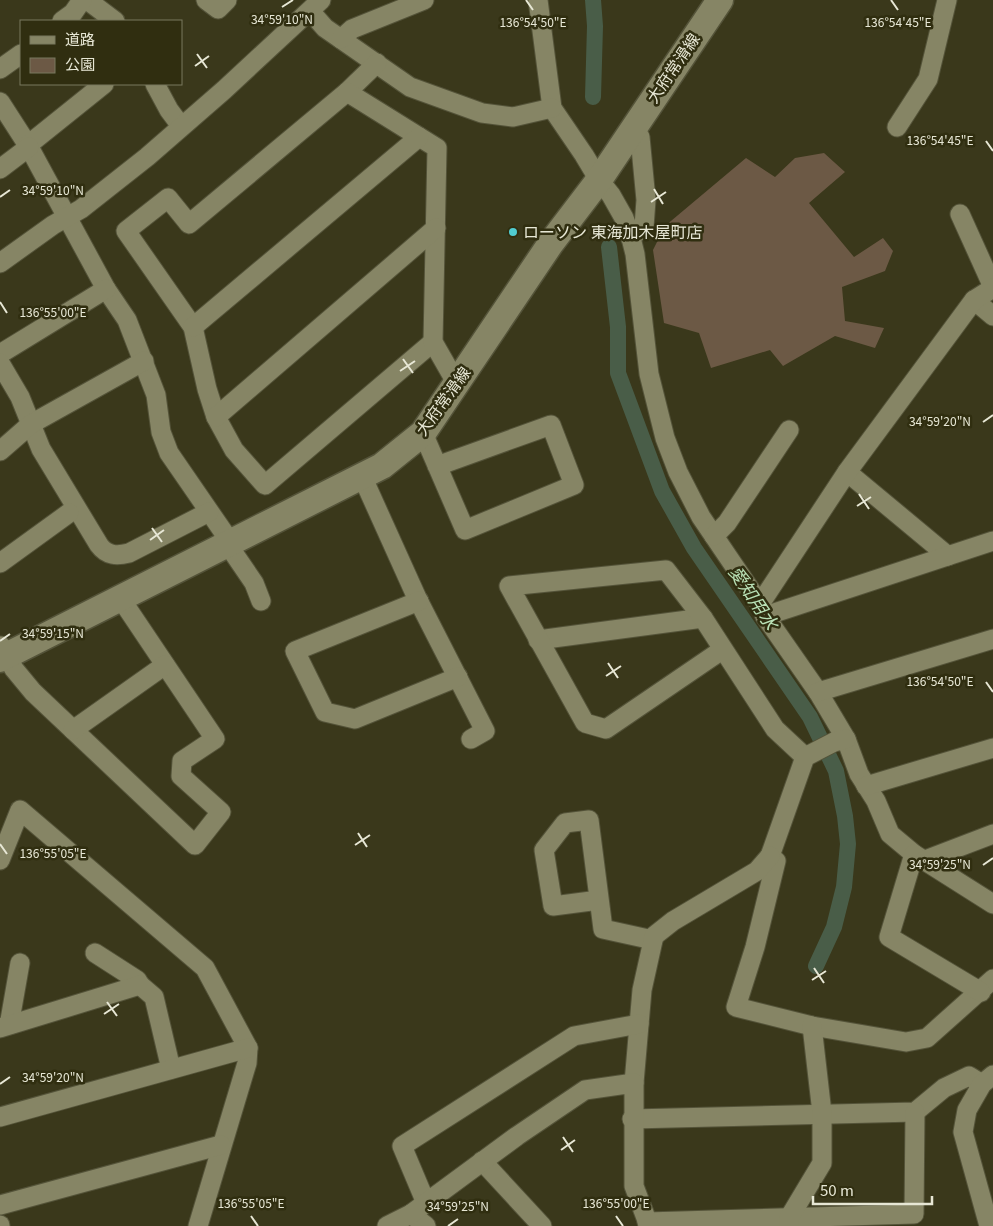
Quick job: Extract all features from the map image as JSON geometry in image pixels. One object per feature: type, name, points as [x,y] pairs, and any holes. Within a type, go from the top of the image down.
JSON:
[{"type":"main road","name":"大府常滑線","points":[[2,653],[121,599],[382,466],[423,433],[551,243],[599,180],[720,0]]},
{"type":"street","points":[[63,20],[73,13],[82,0]]},
{"type":"street","points":[[87,0],[114,20]]},
{"type":"street","points":[[206,0],[218,9],[227,0]]},
{"type":"street","points":[[341,39],[352,29],[424,0]]},
{"type":"street","points":[[538,0],[552,108],[599,180],[611,195],[624,218],[630,237],[635,254],[648,374],[657,412],[678,472],[701,517],[818,692],[840,741],[876,801],[890,834],[920,857],[993,904]]},
{"type":"street","points":[[897,127],[928,79],[947,0]]},
{"type":"street","points":[[0,263],[108,188],[224,90],[315,6],[325,28],[410,86],[482,113],[513,117],[552,108]]},
{"type":"street","points":[[0,70],[20,55]]},
{"type":"street","points":[[377,63],[347,92],[189,224],[168,198],[126,230],[193,327],[207,389],[216,417],[234,450],[265,485],[433,342]]},
{"type":"street","points":[[0,169],[103,85]]},
{"type":"street","points":[[156,85],[169,110],[181,126]]},
{"type":"street","points":[[347,92],[437,148],[433,342],[457,384]]},
{"type":"street","points":[[0,102],[28,146],[106,289],[127,320],[156,394],[161,432],[169,453],[254,583],[261,601]]},
{"type":"street","points":[[630,237],[644,227],[646,200],[640,137],[632,129]]},
{"type":"street","points":[[193,327],[419,137]]},
{"type":"street","points":[[762,610],[847,472],[974,300],[993,287],[960,214]]},
{"type":"street","points":[[216,417],[436,228]]},
{"type":"street","points":[[0,354],[106,289]]},
{"type":"street","points":[[974,300],[993,316]]},
{"type":"street","points":[[0,451],[31,424],[144,361]]},
{"type":"street","points":[[0,363],[20,397],[41,449],[99,544],[108,553],[116,555],[129,553],[208,512]]},
{"type":"street","points":[[423,433],[437,466],[465,530],[574,485],[551,424],[437,466]]},
{"type":"street","points":[[714,536],[727,523],[789,430]]},
{"type":"street","points":[[847,472],[948,556]]},
{"type":"street","points":[[362,476],[419,601],[485,731],[471,739]]},
{"type":"street","points":[[0,563],[69,513]]},
{"type":"street","points":[[762,610],[993,541]]},
{"type":"street","points":[[722,650],[606,729],[585,723],[509,586],[666,570],[703,618],[722,650],[775,728],[809,756]]},
{"type":"street","points":[[2,653],[33,692],[194,845],[222,812],[182,776],[182,761],[215,739],[121,599]]},
{"type":"street","points":[[419,601],[295,651],[325,712],[355,719],[458,677]]},
{"type":"street","points":[[538,640],[703,618]]},
{"type":"street","points":[[818,692],[993,639]]},
{"type":"street","points":[[73,730],[165,665]]},
{"type":"street","points":[[840,741],[809,756],[770,856],[758,871],[673,921],[654,936],[642,990],[634,1083],[632,1118],[634,1186],[648,1224],[915,1220],[914,1112]]},
{"type":"street","points":[[866,786],[993,748]]},
{"type":"street","points":[[0,860],[20,810],[205,968],[248,1048],[247,1063],[198,1226]]},
{"type":"street","points":[[599,900],[553,906],[544,850],[565,823],[589,820],[603,929],[653,940]]},
{"type":"street","points":[[920,857],[993,834]]},
{"type":"street","points":[[770,856],[776,861],[755,947],[736,1008],[812,1026],[906,1042],[927,1038],[987,986],[889,936],[920,857]]},
{"type":"street","points":[[95,953],[136,980],[140,986],[154,997],[171,1069]]},
{"type":"street","points":[[6,1026],[10,1020],[20,963]]},
{"type":"street","points":[[6,1026],[140,986]]},
{"type":"street","points":[[426,1226],[418,1208],[402,1146],[574,1036],[639,1024]]},
{"type":"street","points":[[789,1222],[822,1163],[822,1113],[812,1026]]},
{"type":"street","points":[[0,1117],[248,1048]]},
{"type":"street","points":[[632,1118],[914,1112],[944,1088],[969,1076],[987,1080],[967,1110],[962,1132],[989,1226]]},
{"type":"street","points":[[387,1226],[418,1208],[585,1090],[634,1083]]},
{"type":"street","points":[[0,1205],[221,1145]]},
{"type":"street","points":[[482,1161],[542,1226]]},
{"type":"green space","points":[[824,153],[845,172],[809,203],[854,257],[883,238],[893,251],[885,271],[842,287],[845,321],[884,328],[875,348],[835,336],[783,366],[770,350],[711,368],[699,333],[664,323],[653,250],[665,226],[746,158],[775,177],[795,158]]},
{"type":"waterway","name":"愛知用水","points":[[593,0],[595,26],[593,97]]},
{"type":"waterway","name":"愛知用水","points":[[609,247],[618,327],[618,373],[662,491],[694,548],[810,717],[836,771],[845,816],[848,844],[844,887],[834,927],[816,966]]},
{"type":"place","name":"ローソン 東海加木屋町店","points":[[513,232]]}]
